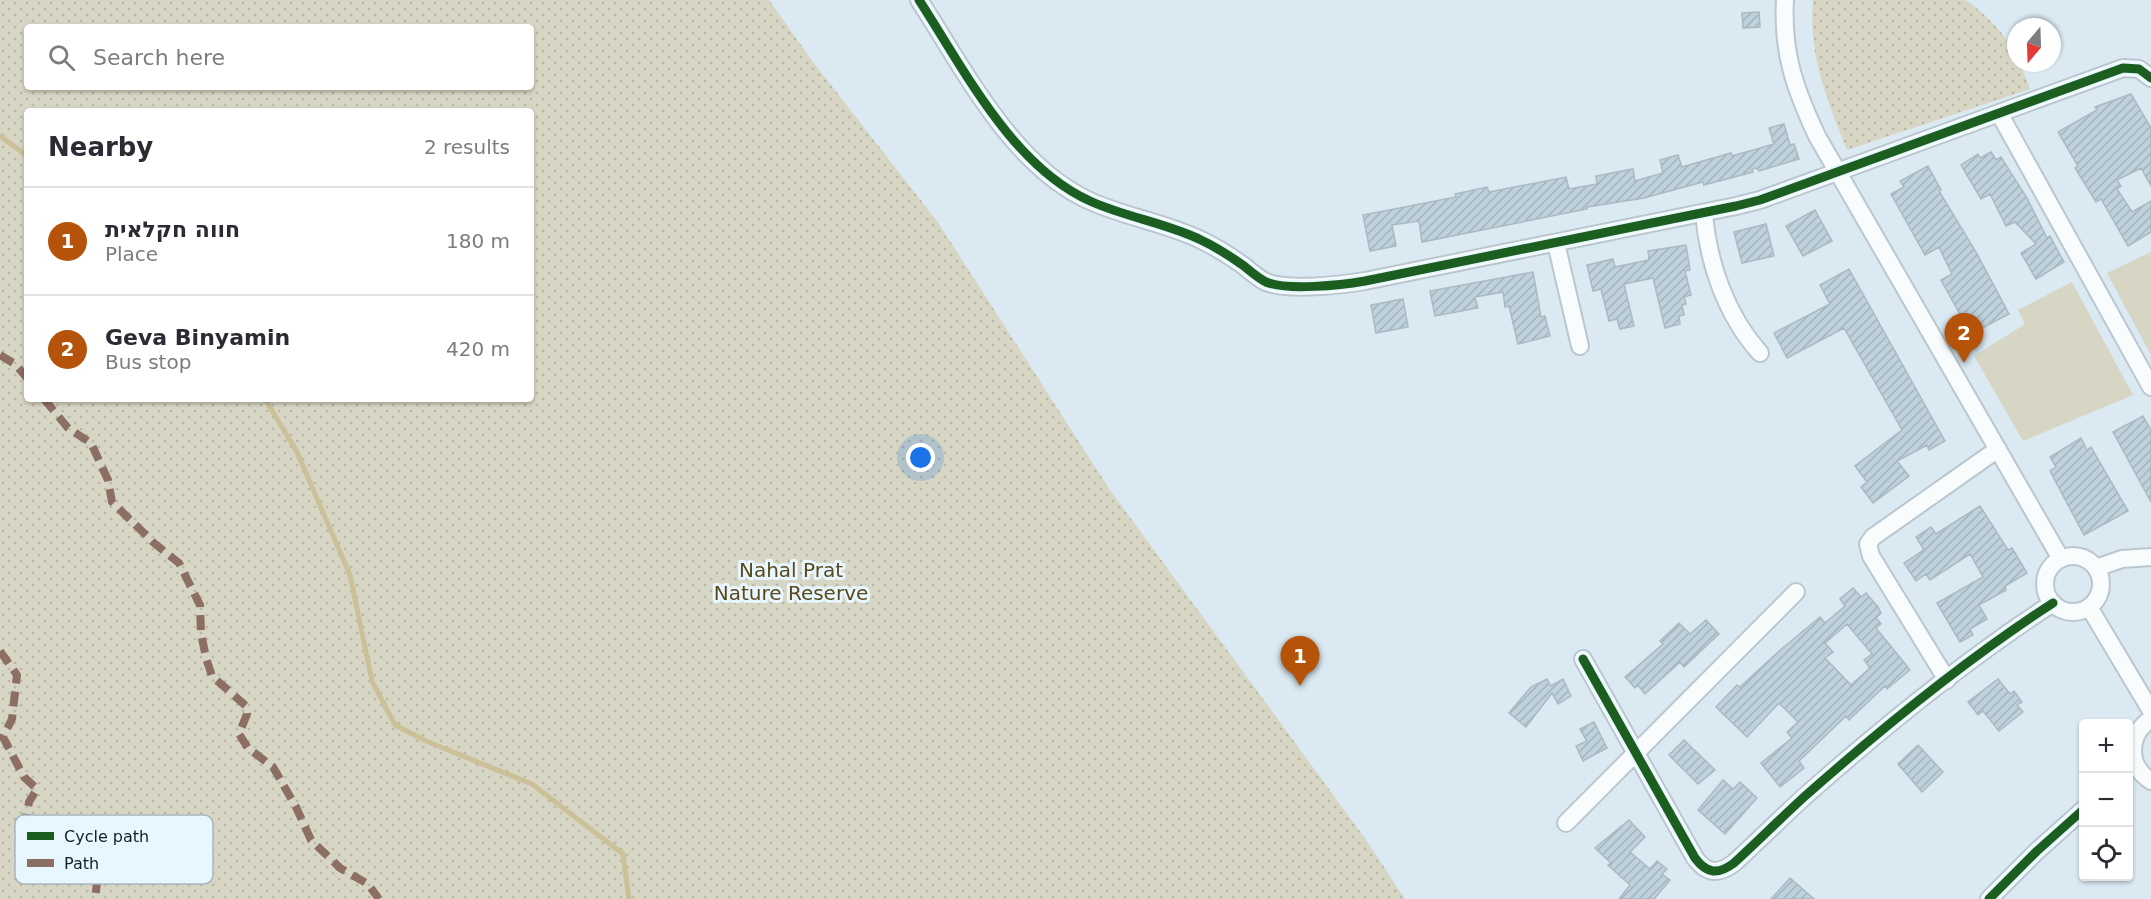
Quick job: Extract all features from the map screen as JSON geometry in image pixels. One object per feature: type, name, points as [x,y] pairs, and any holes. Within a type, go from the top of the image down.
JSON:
[{"type":"street","points":[[919,0],[1017,147],[1053,181],[1090,201],[1200,239],[1266,282],[1300,286],[1344,284],[1760,200],[2123,68],[2139,69],[2151,78]]},
{"type":"street","points":[[1785,0],[1784,21],[1788,59],[1799,98],[1816,136],[2061,559]]},
{"type":"street","points":[[1999,113],[2151,387]]},
{"type":"street","points":[[1704,213],[1712,258],[1726,301],[1740,328],[1760,353]]},
{"type":"street","points":[[1556,243],[1580,346]]},
{"type":"street","points":[[1947,680],[1871,556],[1868,544],[1873,537],[1998,449]]},
{"type":"street","points":[[2078,557],[2096,568],[2100,576],[2101,589],[2098,598],[2089,607],[2082,611],[2069,612],[2053,603],[2047,592],[2046,580],[2051,567],[2061,559],[2078,557]]},
{"type":"street","points":[[2096,568],[2126,558],[2151,557]]},
{"type":"street","points":[[1566,823],[1796,592]]},
{"type":"street","points":[[1583,659],[1695,858],[1705,869],[1719,871],[1734,863],[1835,770],[1947,680],[2053,603]]},
{"type":"street","points":[[2089,607],[2151,711]]},
{"type":"street","points":[[2139,776],[2134,760],[2133,744],[2139,729],[2151,719]]},
{"type":"street","points":[[1989,899],[2079,813]]},
{"type":"green space","name":"Nahal Prat Nature Reserve","points":[[0,0],[769,0],[813,62],[937,221],[1110,490],[1364,837],[1405,899],[0,899]]},
{"type":"green space","points":[[1813,0],[1965,0],[1989,19],[2004,37],[2007,42],[2007,72],[2023,72],[2030,89],[1847,150],[1826,95],[1816,58],[1812,20]]},
{"type":"green space","points":[[2151,252],[2151,355],[2107,273]]},
{"type":"green space","points":[[2072,282],[2133,395],[2023,441],[1974,356],[2025,324],[2018,310]]},
{"type":"building","points":[[1759,12],[1760,27],[1743,28],[1742,13]]},
{"type":"building","points":[[2131,94],[2151,128],[2151,186],[2141,168],[2117,180],[2121,186],[2117,189],[2132,212],[2151,201],[2151,232],[2128,246],[2101,199],[2096,202],[2075,168],[2078,166],[2058,132],[2097,110],[2095,107]]},
{"type":"building","points":[[1784,124],[1790,145],[1794,144],[1799,159],[1759,171],[1756,168],[1752,169],[1753,172],[1704,185],[1703,182],[1644,198],[1587,207],[1587,209],[1422,242],[1419,221],[1392,225],[1396,246],[1370,251],[1363,215],[1456,197],[1455,194],[1487,187],[1489,192],[1566,177],[1569,189],[1597,184],[1596,176],[1633,169],[1635,181],[1663,173],[1660,160],[1678,155],[1682,167],[1774,144],[1769,128]]},
{"type":"building","points":[[1991,152],[1996,160],[2001,157],[2027,198],[2047,238],[2050,236],[2064,262],[2036,279],[2021,253],[2036,244],[2015,222],[2006,226],[1990,194],[1981,199],[1961,165],[1978,154],[1980,158]]},
{"type":"building","points":[[1928,166],[1941,190],[1939,191],[1976,252],[2009,314],[1971,334],[1941,280],[1952,274],[1939,247],[1925,255],[1891,194],[1904,187],[1900,181]]},
{"type":"building","points":[[1815,210],[1832,241],[1803,256],[1786,226]]},
{"type":"building","points":[[1766,224],[1774,256],[1742,263],[1734,232]]},
{"type":"building","points":[[1686,245],[1690,270],[1685,271],[1691,295],[1684,297],[1686,304],[1682,305],[1684,315],[1679,316],[1680,324],[1665,328],[1653,278],[1624,284],[1634,326],[1620,329],[1617,319],[1609,321],[1601,289],[1593,291],[1587,265],[1613,259],[1615,267],[1649,260],[1648,251]]},
{"type":"building","points":[[1849,269],[1945,441],[1929,450],[1927,445],[1897,461],[1909,476],[1873,503],[1861,487],[1867,482],[1855,466],[1902,430],[1844,328],[1787,358],[1774,333],[1830,304],[1820,285]]},
{"type":"building","points":[[1533,272],[1541,317],[1545,316],[1550,336],[1518,344],[1509,306],[1505,307],[1503,292],[1475,297],[1478,308],[1435,316],[1430,291]]},
{"type":"building","points":[[1403,299],[1408,327],[1376,333],[1371,305]]},
{"type":"building","points":[[2143,416],[2151,430],[2151,502],[2113,432]]},
{"type":"building","points":[[2081,438],[2087,450],[2091,447],[2128,511],[2084,535],[2050,471],[2056,467],[2050,457]]},
{"type":"building","points":[[1980,506],[2008,550],[2012,548],[2027,573],[2005,586],[2006,590],[1979,605],[1987,619],[1970,629],[1973,635],[1960,642],[1937,603],[1983,577],[1970,554],[1930,580],[1926,574],[1916,581],[1904,563],[1924,550],[1916,537],[1931,527],[1936,534]]},
{"type":"building","points":[[1853,588],[1861,597],[1866,593],[1881,613],[1876,618],[1881,624],[1876,628],[1910,670],[1887,689],[1885,686],[1849,720],[1846,716],[1799,761],[1804,768],[1780,787],[1761,763],[1792,738],[1787,732],[1798,722],[1779,703],[1747,737],[1716,707],[1737,685],[1740,687],[1820,617],[1825,623],[1845,606],[1840,599]],"holes":[[[1847,624],[1872,654],[1864,660],[1870,668],[1851,685],[1825,658],[1833,652],[1825,643]]]},
{"type":"building","points":[[1706,620],[1719,634],[1684,667],[1680,662],[1645,694],[1638,685],[1635,688],[1625,677],[1663,644],[1660,641],[1679,623],[1690,634]]},
{"type":"building","points":[[1547,679],[1551,686],[1563,679],[1571,696],[1558,704],[1552,693],[1526,727],[1509,713],[1531,687]]},
{"type":"building","points":[[1998,679],[2010,694],[2014,691],[2022,702],[2017,705],[2023,712],[1999,731],[1983,711],[1978,715],[1968,702]]},
{"type":"building","points":[[1594,722],[1607,748],[1583,761],[1576,746],[1587,741],[1580,729]]},
{"type":"building","points":[[1684,740],[1715,770],[1698,784],[1669,755]]},
{"type":"building","points":[[1918,745],[1943,772],[1922,792],[1898,764]]},
{"type":"building","points":[[1723,780],[1733,789],[1740,782],[1757,798],[1725,834],[1698,810]]},
{"type":"building","points":[[1629,820],[1645,837],[1630,852],[1650,869],[1657,861],[1667,869],[1662,874],[1670,880],[1654,899],[1619,899],[1630,885],[1608,865],[1611,863],[1595,848]]},
{"type":"building","points":[[1790,878],[1814,899],[1771,899]]},
{"type":"waterway","points":[[0,136],[24,154]]},
{"type":"waterway","points":[[267,402],[297,452],[350,575],[372,681],[395,725],[426,741],[532,784],[623,854],[629,899]]},
{"type":"marked path","points":[[0,355],[15,364],[24,374]]},
{"type":"marked path","points":[[46,402],[68,428],[91,443],[108,480],[112,502],[154,543],[179,563],[200,605],[201,633],[212,676],[246,706],[247,714],[239,734],[248,748],[273,767],[296,807],[311,840],[340,868],[368,884],[379,899]]},
{"type":"marked path","points":[[0,651],[17,675],[12,719],[3,737],[24,777],[37,789],[29,802],[27,815]]},
{"type":"marked path","points":[[95,899],[97,884]]},
{"type":"cycle path","points":[[919,0],[992,113],[1037,165],[1062,185],[1103,207],[1174,229],[1201,240],[1228,255],[1266,282],[1300,287],[1365,281],[1736,206],[1760,200],[2123,68],[2139,69],[2151,78]]},
{"type":"cycle path","points":[[1583,659],[1695,858],[1708,870],[1718,871],[1734,863],[1804,797],[1925,696],[1988,648],[2053,603]]},
{"type":"cycle path","points":[[1989,899],[2079,813]]},
{"type":"place","name":"Geva Binyamin","points":[[1964,363]]},
{"type":"place","name":"חווה חקלאית","points":[[1300,686]]}]
